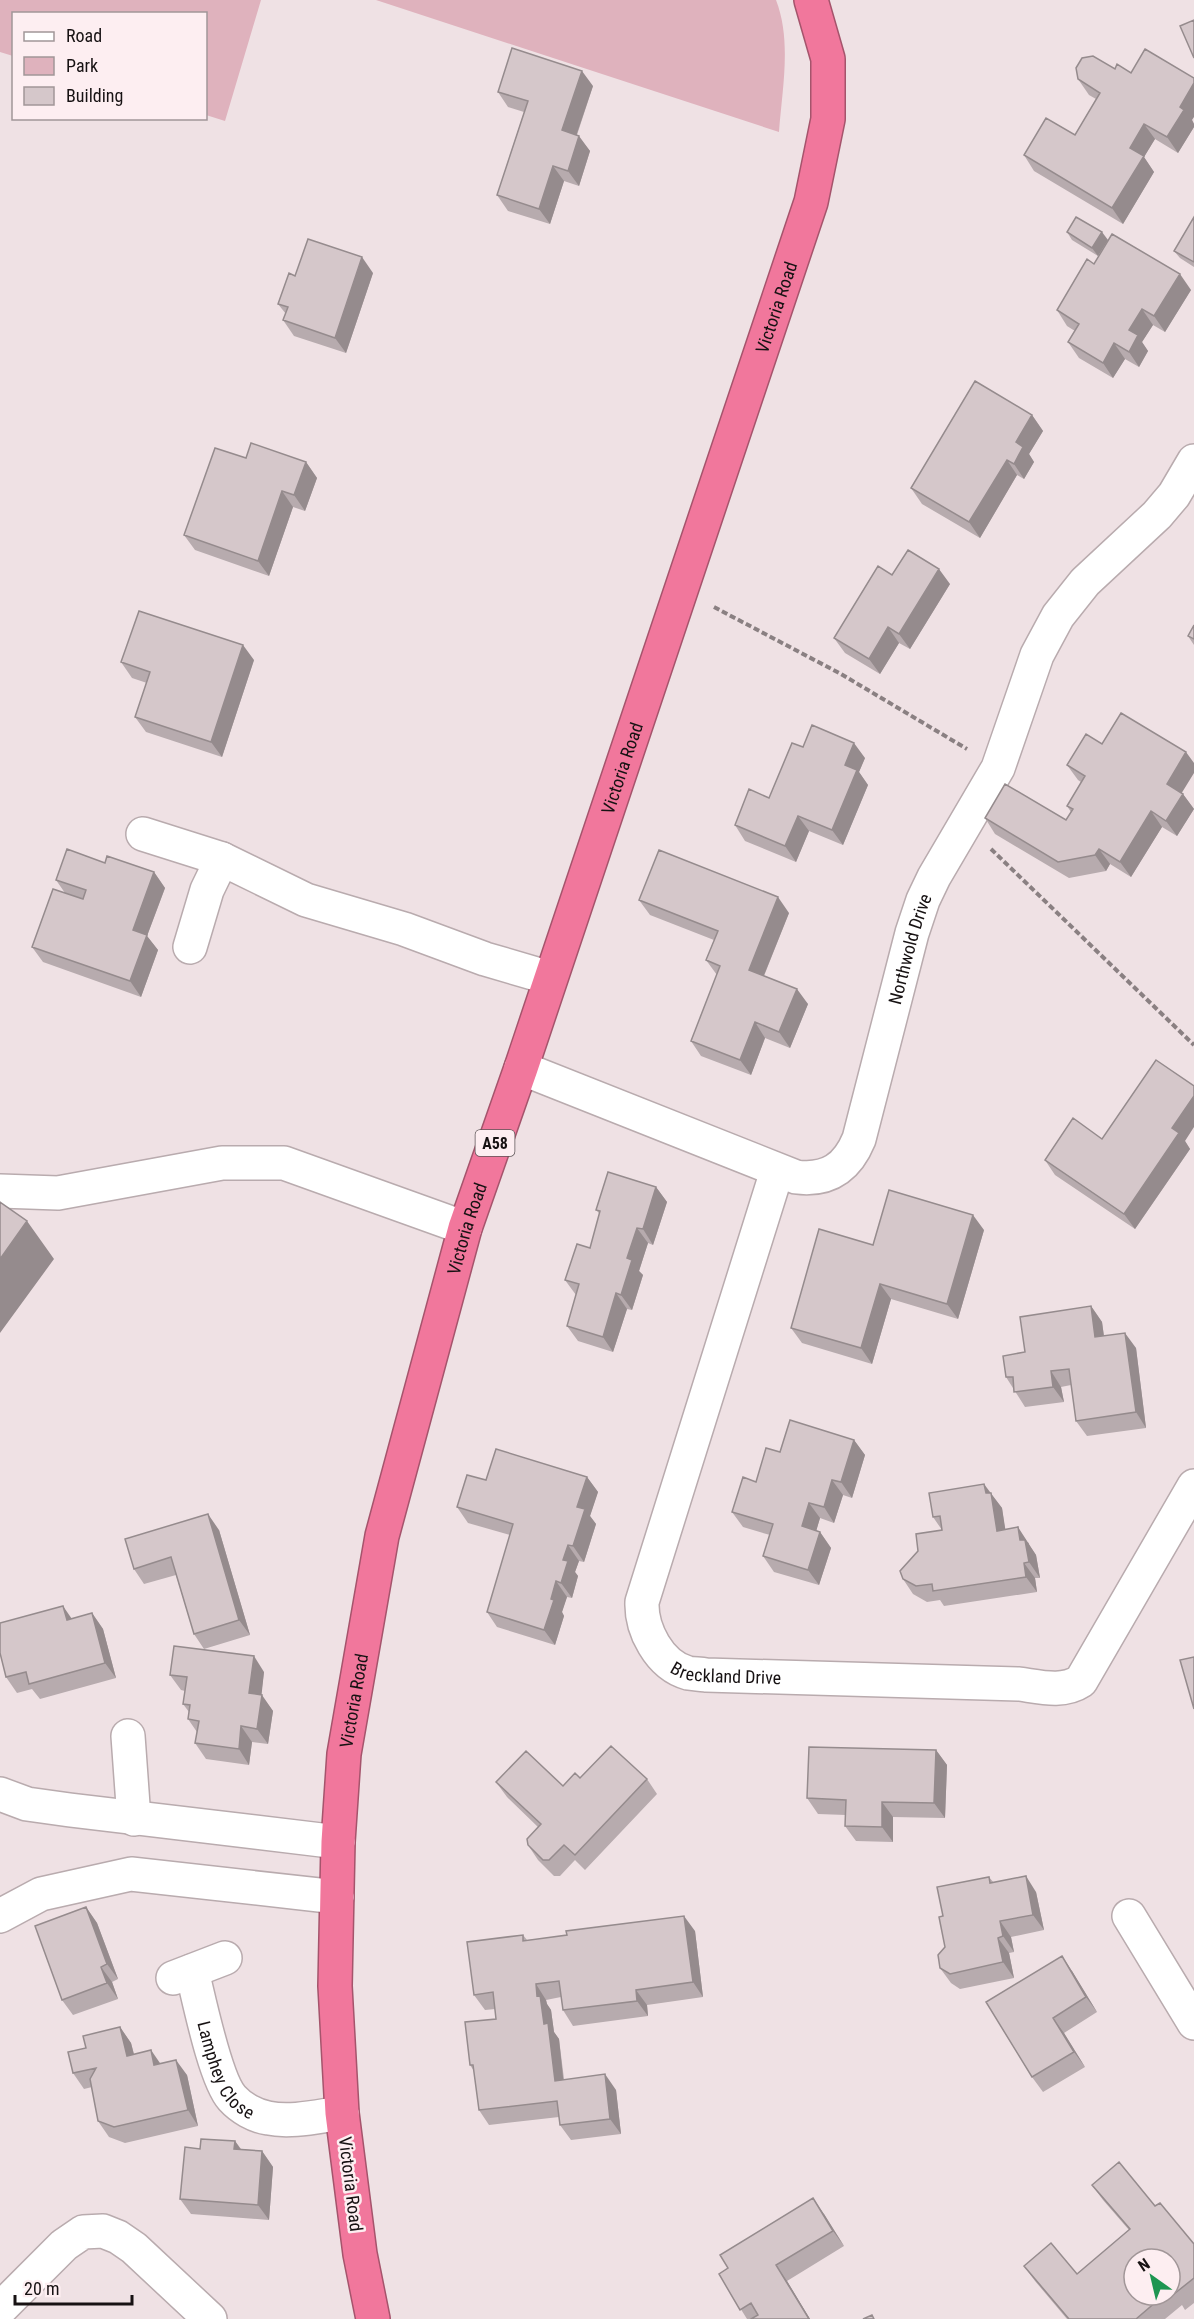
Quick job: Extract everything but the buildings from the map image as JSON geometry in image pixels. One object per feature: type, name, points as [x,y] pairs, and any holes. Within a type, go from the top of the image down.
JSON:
[{"type":"highway","name":"Victoria Road","points":[[373,2319],[360,2254],[342,2113],[335,1986],[338,1842],[344,1754],[382,1536],[465,1228],[521,1068],[811,202],[828,119],[828,58],[811,0]]},
{"type":"street","name":"Northwold Drive","points":[[521,1068],[796,1177],[811,1179],[826,1175],[844,1165],[854,1152],[859,1139],[920,911],[934,877],[998,768],[1037,655],[1058,615],[1085,582],[1163,508],[1174,495],[1194,461]]},
{"type":"street","points":[[143,834],[222,859],[306,900],[404,929],[485,959],[550,978]]},
{"type":"street","points":[[190,947],[207,890],[222,859]]},
{"type":"street","points":[[0,1191],[58,1193],[222,1163],[284,1163],[465,1228]]},
{"type":"street","name":"Breckland Drive","points":[[777,1170],[642,1602],[644,1627],[655,1646],[669,1662],[686,1673],[706,1675],[1019,1684],[1063,1689],[1073,1687],[1081,1681],[1194,1486]]},
{"type":"street","points":[[129,1736],[135,1819]]},
{"type":"street","points":[[0,1794],[27,1804],[338,1842]]},
{"type":"street","points":[[0,1916],[41,1893],[131,1874],[337,1897]]},
{"type":"street","points":[[1129,1916],[1194,2023]]},
{"type":"street","name":"Lamphey Close","points":[[225,1958],[182,1974],[224,2086],[232,2098],[248,2110],[267,2118],[283,2119],[342,2113]]},
{"type":"street","points":[[0,2309],[64,2245],[83,2232],[103,2231],[118,2237],[134,2248],[210,2319]]},
{"type":"path","points":[[682,590],[841,674],[998,768]]},
{"type":"path","points":[[965,823],[1194,1045]]},
{"type":"green space","points":[[0,0],[261,0],[225,121],[207,115],[207,12],[12,12],[12,56],[0,52]]},
{"type":"green space","points":[[376,0],[776,0],[784,32],[785,49],[779,132]]}]
